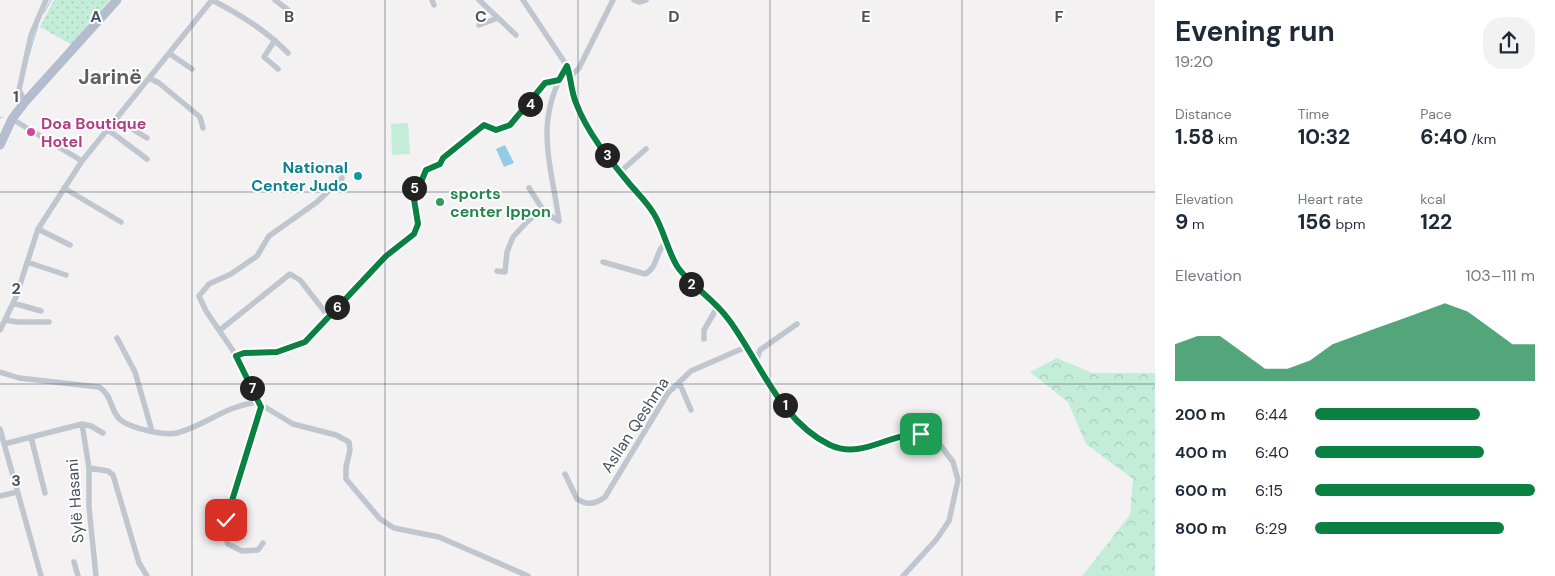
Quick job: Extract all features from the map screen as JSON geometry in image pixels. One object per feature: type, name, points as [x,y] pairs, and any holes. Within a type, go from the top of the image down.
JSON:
[{"type":"main road","points":[[0,145],[12,119],[25,102],[116,0]]},
{"type":"street","points":[[25,102],[19,90],[31,35],[46,0]]},
{"type":"street","points":[[0,330],[13,303],[38,229],[64,188],[107,129],[170,54],[212,0],[245,17],[275,40],[288,53]]},
{"type":"street","points":[[276,0],[292,13]]},
{"type":"street","points":[[479,0],[516,35]]},
{"type":"street","points":[[522,0],[567,66],[576,105],[599,145],[653,213],[668,242],[677,267],[728,318],[794,418],[820,440],[848,450],[860,450],[907,434],[921,434],[941,446],[953,462],[958,480],[949,521],[931,546],[904,576]]},
{"type":"street","points":[[570,77],[579,68],[613,0]]},
{"type":"street","points":[[634,0],[639,2],[646,0]]},
{"type":"street","points":[[479,25],[498,18]]},
{"type":"street","points":[[275,40],[264,57],[278,69]]},
{"type":"street","points":[[170,54],[192,69]]},
{"type":"street","points":[[529,188],[545,213],[559,220],[546,146],[546,126],[559,80],[567,66]]},
{"type":"street","points":[[149,78],[159,83],[200,117],[203,128]]},
{"type":"street","points":[[236,356],[244,353],[277,352],[296,347],[305,342],[386,256],[414,234],[418,224],[413,193],[415,185],[421,182],[426,170],[440,164],[443,158],[484,125],[496,130],[510,125],[545,83],[559,80]]},
{"type":"street","points":[[12,119],[82,161]]},
{"type":"street","points":[[116,119],[147,138]]},
{"type":"street","points":[[107,129],[147,158]]},
{"type":"street","points":[[620,172],[646,149]]},
{"type":"street","points":[[263,542],[258,550],[242,551],[228,544],[223,530],[260,414],[259,403],[236,356],[200,302],[199,296],[202,290],[257,256],[269,236],[316,202],[342,178]]},
{"type":"street","points":[[64,188],[122,222]]},
{"type":"street","points":[[497,271],[505,272],[507,252],[513,237],[536,214],[545,213]]},
{"type":"street","points":[[38,229],[70,245]]},
{"type":"street","points":[[603,262],[645,274],[653,269],[661,247],[668,242]]},
{"type":"street","points":[[27,262],[66,275]]},
{"type":"street","points":[[220,330],[290,274],[300,280],[329,317]]},
{"type":"street","points":[[13,303],[41,311]]},
{"type":"street","points":[[704,339],[704,330],[718,306]]},
{"type":"street","points":[[5,320],[49,322]]},
{"type":"street","points":[[756,362],[760,350],[797,324]]},
{"type":"street","points":[[117,338],[135,372],[152,431]]},
{"type":"street","name":"Asllan Qeshma","points":[[565,474],[574,495],[582,503],[593,504],[605,497],[668,393],[691,371],[746,347]]},
{"type":"street","points":[[0,372],[19,378],[99,387],[108,394],[118,418],[135,428],[152,431],[176,433],[235,406],[259,403],[293,424],[336,435],[349,442],[350,450],[346,467],[346,479],[372,511],[394,528],[439,537],[528,576]]},
{"type":"street","points":[[679,382],[691,410]]},
{"type":"street","points":[[4,444],[82,424],[91,426],[103,433]]},
{"type":"street","name":"Sylë Hasani","points":[[82,424],[89,468],[89,507],[96,576]]},
{"type":"street","points":[[0,429],[41,576]]},
{"type":"street","points":[[31,437],[45,493]]},
{"type":"street","points":[[89,468],[108,471],[113,475],[139,563],[148,576]]},
{"type":"street","points":[[0,496],[17,492]]},
{"type":"street","points":[[74,562],[78,576]]},
{"type":"green space","points":[[54,0],[110,0],[72,45],[40,27]]},
{"type":"green space","points":[[408,123],[410,154],[392,155],[391,124]]},
{"type":"green space","points":[[1057,358],[1092,373],[1155,373],[1155,576],[1082,576],[1130,515],[1133,479],[1086,444],[1068,402],[1030,372]]},
{"type":"water","points":[[505,145],[514,163],[504,167],[496,149]]},
{"type":"waterway","points":[[44,13],[51,0]]},
{"type":"waterway","points":[[29,55],[38,25]]},
{"type":"place","name":"Doa Boutique Hotel","points":[[31,132]]},
{"type":"place","name":"National Center Judo","points":[[358,176]]},
{"type":"place","name":"sports center Ippon","points":[[440,202]]},
{"type":"district","name":"Jarinë","points":[[110,77]]},
{"type":"route","points":[[226,520],[232,506],[238,479],[261,407],[236,356],[244,353],[267,354],[277,352],[296,347],[305,342],[386,256],[397,247],[403,245],[417,230],[418,224],[413,193],[415,185],[421,182],[426,170],[440,164],[443,158],[461,142],[484,125],[496,130],[510,125],[545,83],[559,80],[567,66],[576,105],[599,145],[653,213],[662,228],[677,267],[728,318],[767,380],[794,418],[820,440],[848,450],[860,450],[874,446],[894,436],[921,434]]}]
